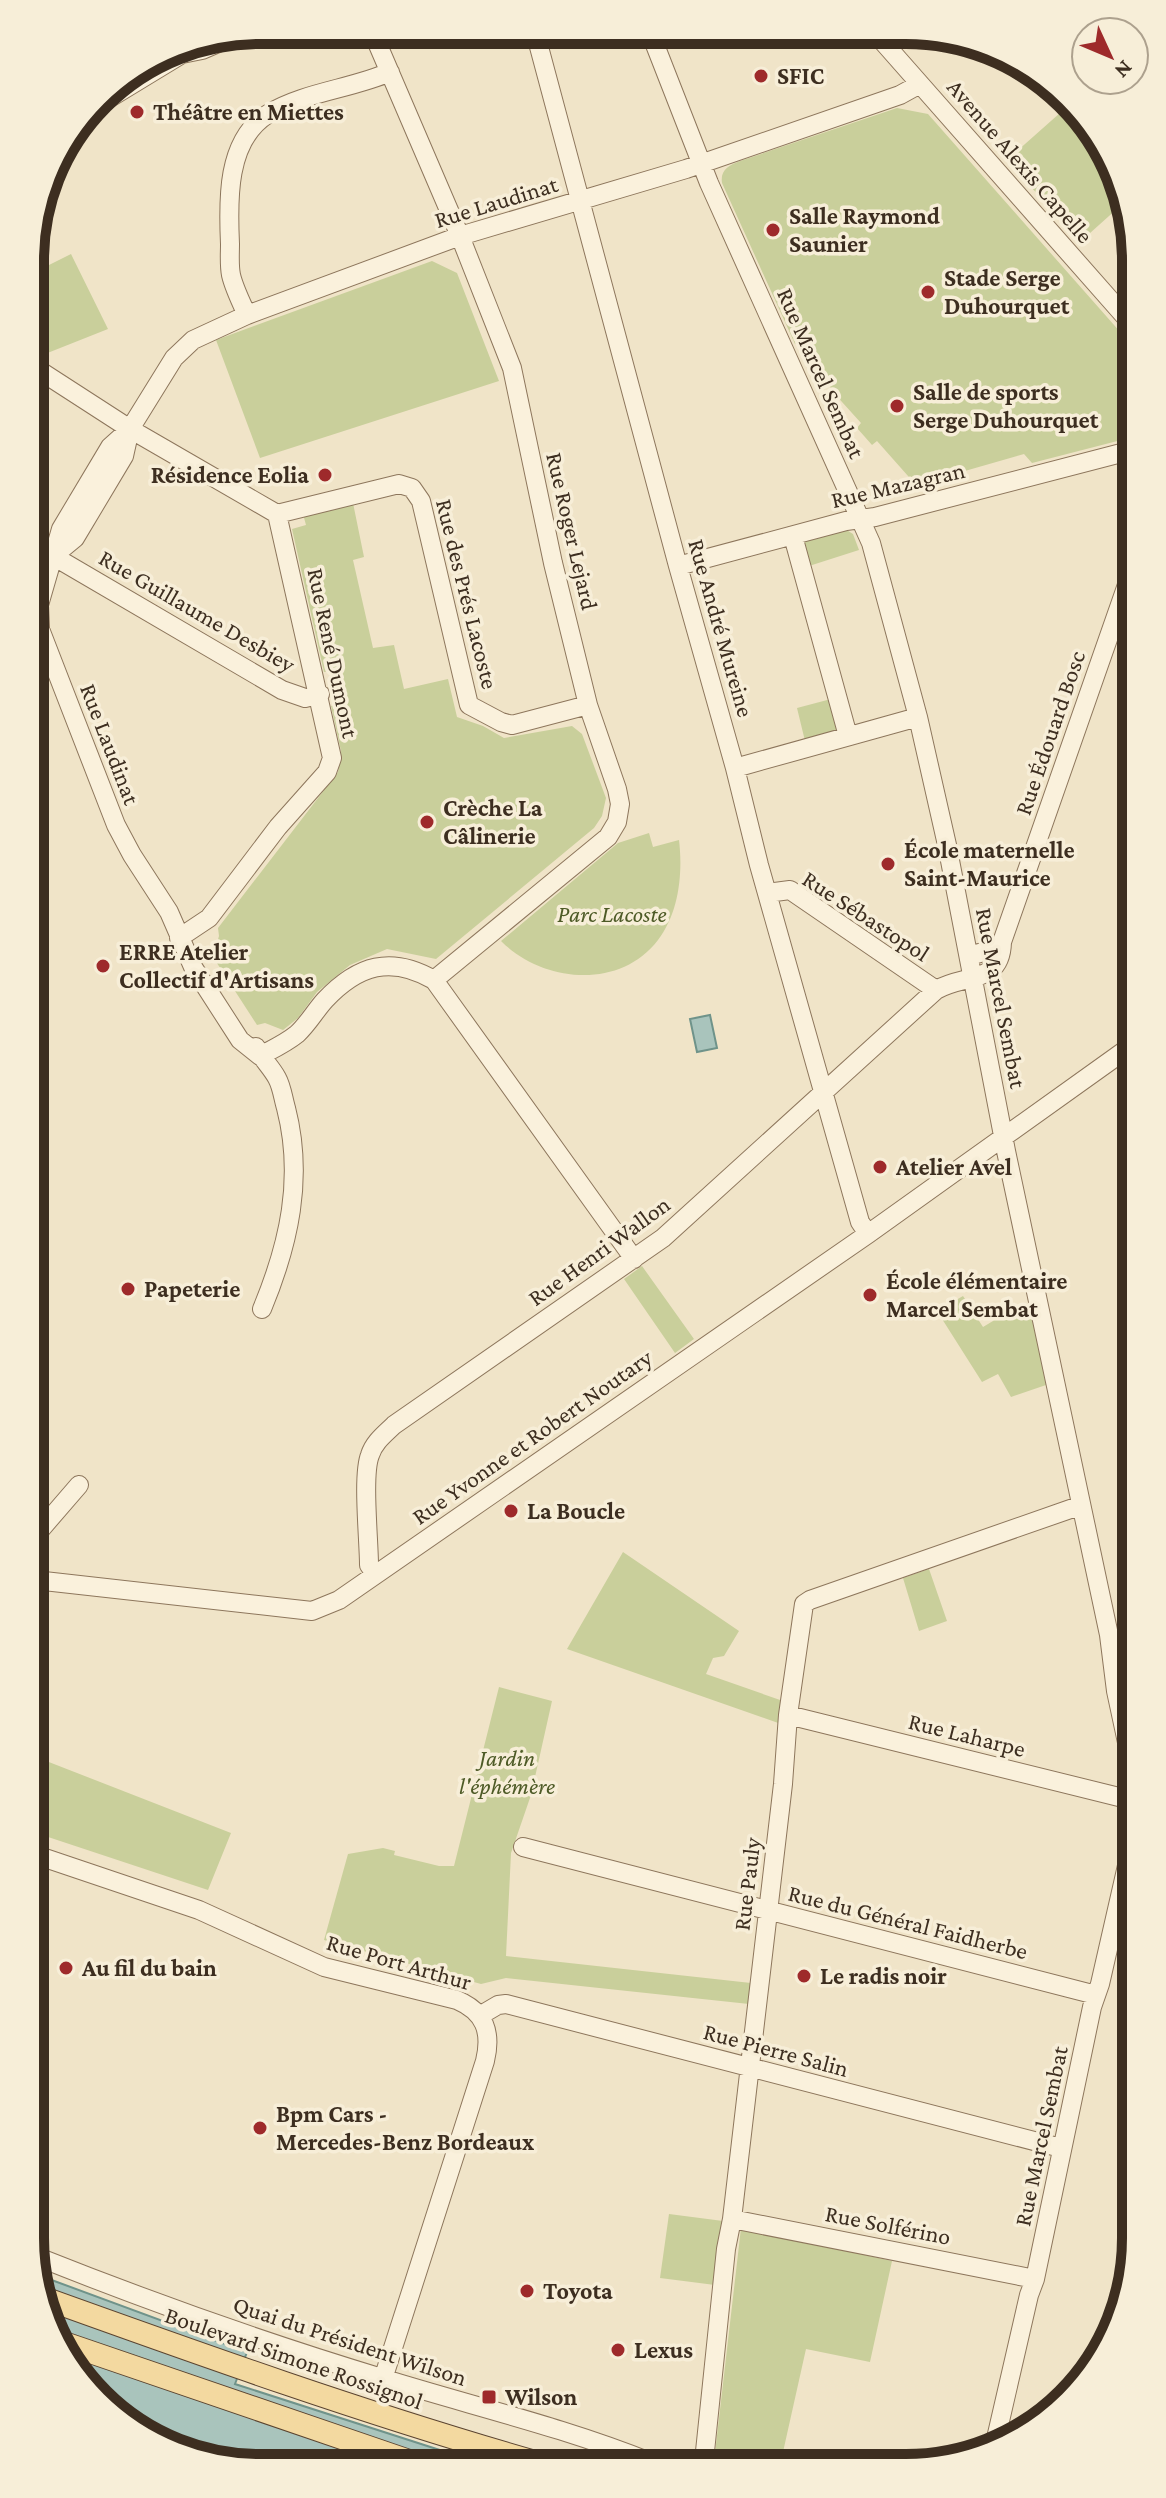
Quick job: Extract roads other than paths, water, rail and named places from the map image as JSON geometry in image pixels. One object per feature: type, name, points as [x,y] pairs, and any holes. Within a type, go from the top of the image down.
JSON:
[{"type":"main road","name":"Boulevard Simone Rossignol","points":[[54,2302],[240,2369],[507,2454]]},
{"type":"main road","points":[[73,2346],[389,2454]]},
{"type":"street","name":"Rue Roger Lejard","points":[[378,44],[460,236],[512,368],[553,563],[588,705],[620,804],[617,822],[608,837],[434,980]]},
{"type":"street","name":"Rue André Mureine","points":[[538,44],[767,893],[860,1222],[868,1234]]},
{"type":"street","name":"Rue Marcel Sembat","points":[[655,44],[702,164],[871,543],[918,717],[947,845],[1079,1506],[1113,1661],[1122,1719]]},
{"type":"street","name":"Avenue Alexis Capelle","points":[[885,44],[1122,313]]},
{"type":"street","points":[[247,315],[231,275],[229,212],[231,184],[242,142],[249,130],[264,116],[281,107],[390,72]]},
{"type":"street","name":"Rue Laudinat","points":[[44,588],[61,529],[110,447],[130,429],[174,358],[193,340],[247,315],[460,236],[702,164],[900,95],[920,84]]},
{"type":"street","points":[[44,373],[130,429],[277,514]]},
{"type":"street","name":"Rue Mazagran","points":[[678,566],[1122,453]]},
{"type":"street","name":"Rue des Prés Lacoste","points":[[277,514],[399,484],[412,488],[421,501],[469,705],[512,725],[588,705]]},
{"type":"street","name":"Rue René Dumont","points":[[179,938],[209,918],[278,827],[327,772],[332,758],[277,514]]},
{"type":"street","points":[[793,536],[848,736]]},
{"type":"street","name":"Rue Laudinat","points":[[44,568],[53,556]]},
{"type":"street","name":"Rue Guillaume Desbiey","points":[[53,556],[282,690],[305,698],[320,694]]},
{"type":"street","name":"Rue Édouard Bosc","points":[[972,977],[988,974],[1002,955],[1002,942],[1122,599]]},
{"type":"street","name":"Rue Laudinat","points":[[44,639],[116,825],[169,912],[179,938]]},
{"type":"street","name":"Rue Laudinat","points":[[44,665],[108,831],[123,861],[160,919],[201,962],[260,1056],[277,1077],[290,1123],[294,1160],[292,1212],[277,1272],[262,1309]]},
{"type":"street","points":[[735,768],[918,717]]},
{"type":"street","name":"Rue Sébastopol","points":[[767,893],[790,890],[936,990]]},
{"type":"street","points":[[969,956],[994,949],[1002,942]]},
{"type":"street","points":[[260,1056],[299,1032],[325,1001],[368,969],[391,964],[415,968],[434,980],[634,1259]]},
{"type":"street","points":[[936,990],[949,982],[972,977]]},
{"type":"street","name":"Rue Henri Wallon","points":[[375,1574],[369,1565],[367,1471],[370,1455],[379,1439],[394,1425],[663,1238],[936,990]]},
{"type":"street","name":"Rue Yvonne et Robert Noutary","points":[[44,1581],[312,1611],[339,1600],[868,1234],[1122,1052]]},
{"type":"street","points":[[44,1526],[79,1485]]},
{"type":"street","name":"Rue Pauly","points":[[705,2454],[788,1715],[804,1604],[1079,1506]]},
{"type":"street","points":[[1113,1661],[1122,1659]]},
{"type":"street","name":"Rue Laharpe","points":[[788,1715],[1122,1798]]},
{"type":"street","name":"Rue du Général Faidherbe","points":[[523,1847],[1096,1995]]},
{"type":"street","name":"Rue Port Arthur","points":[[44,1858],[199,1910],[324,1967],[457,2000],[472,2006],[481,2015],[488,2031],[485,2061],[383,2379]]},
{"type":"street","name":"Rue Marcel Sembat","points":[[997,2434],[1035,2279],[1061,2163],[1061,2148],[1122,1886]]},
{"type":"street","name":"Rue Pierre Salin","points":[[481,2015],[506,2004],[1061,2148]]},
{"type":"street","name":"Rue Solférino","points":[[732,2219],[1035,2279]]},
{"type":"street","name":"Quai du Président Wilson","points":[[46,2260],[253,2338],[587,2438],[629,2454]]},
{"type":"water","points":[[710,1015],[717,1048],[697,1052],[690,1019]]},
{"type":"water","points":[[48,2279],[247,2352],[235,2384],[452,2454],[231,2452],[190,2443],[164,2432],[117,2400],[89,2370],[60,2321]]},
{"type":"place","name":"SFIC","points":[[761,76]]},
{"type":"place","name":"Théâtre en Miettes","points":[[137,112]]},
{"type":"place","name":"Salle Raymond Saunier","points":[[773,230]]},
{"type":"place","name":"Stade Serge Duhourquet","points":[[928,292]]},
{"type":"place","name":"Salle de sports Serge Duhourquet","points":[[897,406]]},
{"type":"place","name":"Résidence Eolia","points":[[325,475]]},
{"type":"place","name":"Crèche La Câlinerie","points":[[427,822]]},
{"type":"place","name":"École maternelle Saint-Maurice","points":[[888,864]]},
{"type":"place","name":"ERRE Atelier Collectif d'Artisans","points":[[103,966]]},
{"type":"place","name":"Atelier Avel","points":[[880,1167]]},
{"type":"place","name":"Papeterie","points":[[128,1289]]},
{"type":"place","name":"École élémentaire Marcel Sembat","points":[[870,1295]]},
{"type":"place","name":"La Boucle","points":[[511,1511]]},
{"type":"place","name":"Au fil du bain","points":[[66,1968]]},
{"type":"place","name":"Le radis noir","points":[[804,1976]]},
{"type":"place","name":"Bpm Cars - Mercedes-Benz Bordeaux","points":[[260,2128]]},
{"type":"place","name":"Toyota","points":[[527,2291]]},
{"type":"place","name":"Lexus","points":[[618,2350]]},
{"type":"place","name":"Wilson","points":[[489,2397]]},
{"type":"park label","name":"Parc Lacoste","points":[[612,914]]},
{"type":"park label","name":"Jardin l'éphémère","points":[[507,1772]]}]
